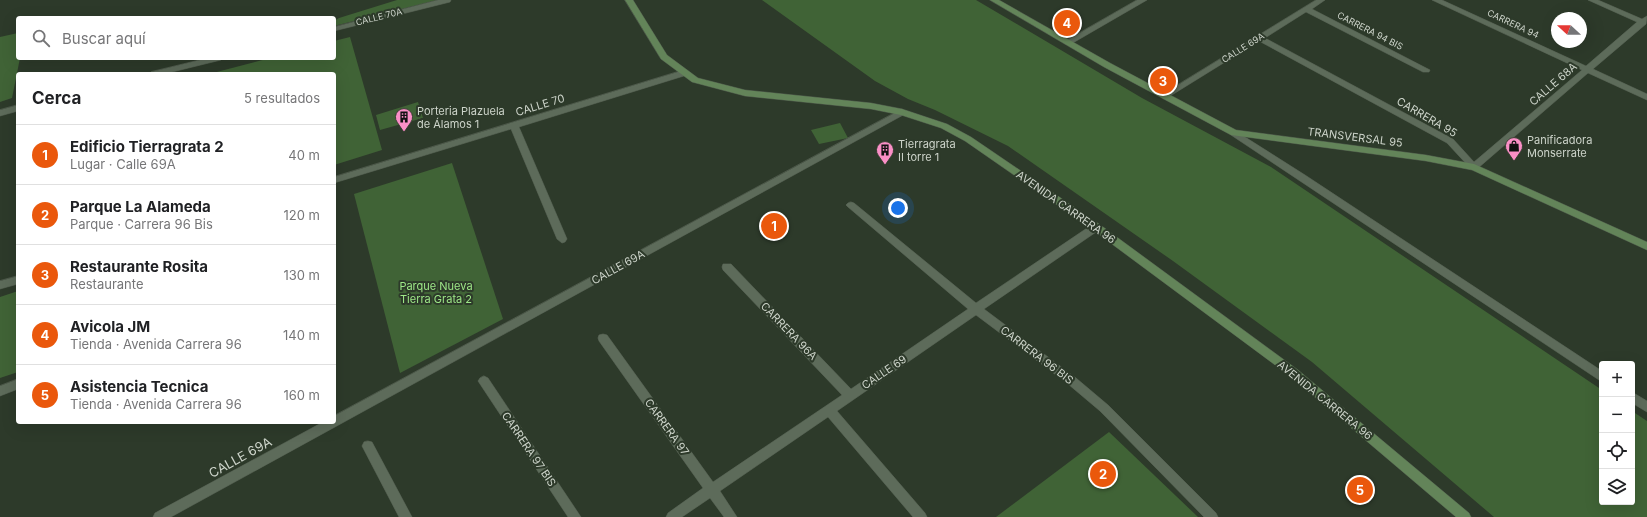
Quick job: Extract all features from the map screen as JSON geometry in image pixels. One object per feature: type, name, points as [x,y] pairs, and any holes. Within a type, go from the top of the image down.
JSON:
[{"type":"main road","name":"AVENIDA CARRERA 96","points":[[629,0],[664,57],[684,73],[703,82],[745,93],[871,106],[902,112],[944,126],[968,139],[1096,227],[1294,373],[1465,517]]},
{"type":"main road","points":[[994,0],[1164,96],[1234,133]]},
{"type":"main road","name":"TRANSVERSAL 95","points":[[1234,133],[1426,158],[1474,166]]},
{"type":"main road","name":"CARRERA 95","points":[[1474,166],[1647,246]]},
{"type":"street","name":"CALLE 70A","points":[[336,28],[447,0]]},
{"type":"street","points":[[1068,42],[1143,0]]},
{"type":"street","name":"CALLE 69A","points":[[1164,96],[1321,0]]},
{"type":"street","name":"CARRERA 94","points":[[1436,0],[1647,97]]},
{"type":"street","points":[[1592,0],[1645,20]]},
{"type":"street","name":"CARRERA 94 BIS","points":[[1306,9],[1426,70]]},
{"type":"street","name":"CALLE 68A","points":[[1474,166],[1645,20]]},
{"type":"street","name":"CARRERA 95","points":[[1259,38],[1450,141],[1474,166]]},
{"type":"street","points":[[162,72],[210,60]]},
{"type":"street","name":"CALLE 70","points":[[336,179],[684,73]]},
{"type":"street","points":[[0,113],[16,109]]},
{"type":"street","name":"CALLE 69A","points":[[336,421],[902,112]]},
{"type":"street","points":[[514,126],[562,239]]},
{"type":"street","points":[[1234,133],[1362,216],[1599,375]]},
{"type":"street","name":"CARRERA 96 BIS","points":[[851,205],[976,309],[1104,408],[1212,517]]},
{"type":"street","name":"CALLE 69","points":[[672,517],[1096,227]]},
{"type":"street","name":"CARRERA 96A","points":[[727,267],[850,396]]},
{"type":"street","points":[[0,285],[16,281]]},
{"type":"street","name":"CARRERA 97","points":[[603,338],[731,517]]},
{"type":"street","name":"CARRERA 97 BIS","points":[[484,381],[575,517]]},
{"type":"street","points":[[0,391],[16,385]]},
{"type":"street","points":[[1635,399],[1647,407]]},
{"type":"street","points":[[829,410],[920,517]]},
{"type":"street","name":"CALLE 69A","points":[[159,517],[330,424]]},
{"type":"street","points":[[368,446],[406,517]]},
{"type":"green space","points":[[397,0],[438,0],[336,26],[336,20]]},
{"type":"green space","points":[[762,0],[976,0],[1142,98],[1271,167],[1599,388],[1599,505],[1635,505],[1635,413],[1647,421],[1647,517],[1494,517],[1312,362],[1173,261],[1008,146],[935,110],[908,99],[875,81]]},
{"type":"green space","points":[[16,33],[16,60],[20,60],[12,98],[0,102],[0,37]]},
{"type":"green space","points":[[350,37],[382,150],[336,164],[336,72],[217,72],[262,60],[336,60],[336,40]]},
{"type":"green space","points":[[418,102],[423,118],[380,130],[376,115]]},
{"type":"green space","points":[[840,123],[848,138],[819,144],[811,130]]},
{"type":"green space","name":"Parque Nueva Tierra Grata 2","points":[[452,163],[503,319],[400,373],[354,194]]},
{"type":"green space","points":[[16,292],[16,373],[0,378],[0,297]]},
{"type":"green space","points":[[1109,432],[1198,517],[996,517]]},
{"type":"place","name":"Avicola JM","points":[[1067,23]]},
{"type":"place","name":"Restaurante Rosita","points":[[1163,81]]},
{"type":"place","name":"Porteria Plazuela de Álamos 1","points":[[404,132]]},
{"type":"place","name":"Panificadora Monserrate","points":[[1514,161]]},
{"type":"place","name":"Tierragrata II torre 1","points":[[885,165]]},
{"type":"place","name":"Edificio Tierragrata 2","points":[[774,226]]},
{"type":"place","name":"Parque La Alameda","points":[[1103,474]]},
{"type":"place","name":"Asistencia Tecnica","points":[[1360,490]]}]
